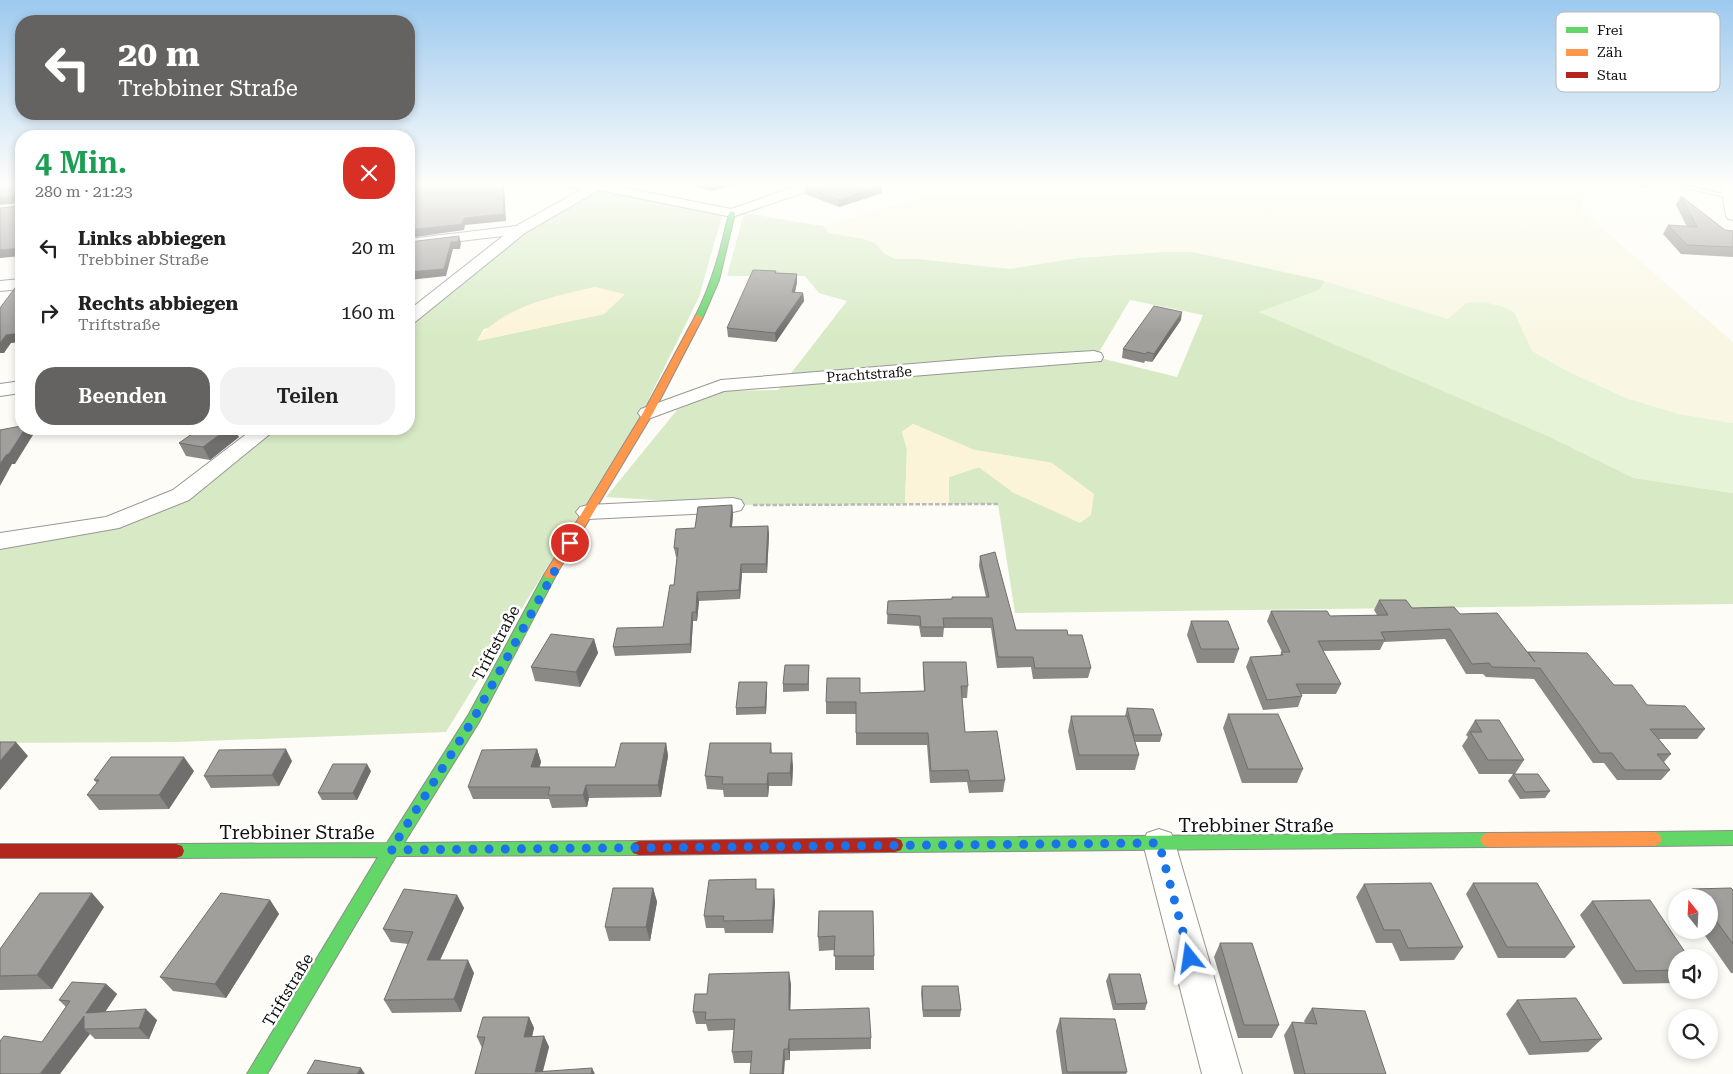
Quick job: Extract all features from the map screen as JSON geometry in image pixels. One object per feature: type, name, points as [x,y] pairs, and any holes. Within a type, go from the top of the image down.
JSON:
[{"type":"street","points":[[415,242],[485,234]]},
{"type":"street","points":[[415,313],[515,234]]},
{"type":"street","name":"Triftstraße","points":[[256,1074],[391,850],[474,718],[552,574],[648,413],[710,297],[728,234]]},
{"type":"street","points":[[0,286],[15,285]]},
{"type":"street","name":"Prachtstraße","points":[[648,413],[721,386],[996,363],[1094,357]]},
{"type":"street","points":[[0,390],[15,388]]},
{"type":"street","points":[[0,541],[111,524],[181,495],[258,435]]},
{"type":"street","points":[[588,512],[733,505]]},
{"type":"street","name":"Trebbiner Straße","points":[[0,851],[391,850],[1733,838]]},
{"type":"street","points":[[1159,843],[1222,1074]]},
{"type":"path","points":[[733,505],[998,504]]},
{"type":"shaded area","points":[[836,234],[1609,234],[1733,342],[1733,423],[1679,414],[1626,398],[1571,373],[1532,351],[1522,333],[1466,303],[1448,319],[1325,281],[1193,252],[1163,252],[1077,258],[1010,269],[918,259],[895,259],[885,254],[875,243]]},
{"type":"green space","points":[[515,234],[717,234],[699,297],[643,411],[446,732],[177,742],[0,743],[0,541],[111,523],[181,495],[258,435],[415,435],[415,313]],"holes":[[[625,294],[604,314],[477,341],[484,329]]]},
{"type":"green space","points":[[738,234],[836,234],[875,243],[885,254],[895,259],[918,259],[1010,269],[1077,258],[1163,252],[1193,252],[1325,281],[1319,290],[1259,312],[1548,436],[1634,478],[1733,493],[1733,604],[1015,613],[998,504],[949,504],[949,477],[979,467],[1014,493],[1052,463],[974,450],[913,424],[902,432],[907,449],[905,504],[733,505],[606,497],[677,410],[719,391],[778,390],[847,301],[819,293],[805,276],[727,276]],"holes":[[[1130,300],[1203,315],[1177,377],[1096,357]]]},
{"type":"green space","points":[[1325,281],[1448,319],[1466,303],[1484,302],[1504,307],[1514,312],[1532,351],[1571,373],[1626,398],[1679,414],[1733,423],[1733,493],[1634,478],[1548,436],[1258,312],[1319,290]]},
{"type":"sand","points":[[595,287],[625,294],[604,314],[477,341],[487,329],[514,311],[530,304]]},
{"type":"sand","points":[[913,424],[974,450],[1052,463],[1094,494],[1091,515],[1080,523],[1014,493],[979,467],[949,477],[949,504],[905,504],[907,449],[902,432]]},
{"type":"building","points":[[0,234],[15,234],[15,249],[0,250]]},
{"type":"building","points":[[1677,234],[1733,234],[1733,247],[1687,245]]},
{"type":"building","points":[[459,236],[458,242],[451,242],[444,269],[415,271],[415,241]]},
{"type":"building","points":[[753,270],[797,274],[792,292],[803,293],[775,333],[727,328]]},
{"type":"building","points":[[15,288],[15,334],[6,335],[0,343],[0,308]]},
{"type":"building","points":[[1154,306],[1182,312],[1154,354],[1123,349]]},
{"type":"building","points":[[15,427],[15,435],[21,435],[0,464],[0,430]]},
{"type":"building","points":[[190,435],[219,435],[203,447],[179,443]]},
{"type":"building","points":[[732,505],[730,527],[768,526],[766,564],[741,564],[739,590],[697,592],[696,612],[692,612],[690,644],[613,647],[617,628],[663,627],[670,585],[674,585],[678,548],[674,548],[676,529],[695,528],[698,507]]},
{"type":"building","points":[[995,552],[1016,630],[1067,630],[1068,635],[1082,635],[1091,668],[1035,668],[1033,657],[998,657],[992,618],[943,618],[944,627],[921,627],[920,616],[887,614],[888,601],[989,597],[980,556]]},
{"type":"building","points":[[1379,600],[1406,600],[1412,608],[1454,607],[1460,614],[1497,613],[1535,662],[1528,652],[1587,653],[1614,685],[1632,685],[1647,705],[1685,706],[1705,729],[1650,729],[1671,754],[1657,754],[1670,770],[1625,770],[1612,753],[1600,753],[1540,668],[1492,667],[1489,663],[1472,664],[1450,629],[1381,632],[1385,640],[1318,641],[1341,684],[1296,684],[1302,696],[1267,700],[1250,657],[1283,655],[1281,652],[1290,652],[1271,611],[1327,611],[1330,616],[1388,615]]},
{"type":"building","points":[[1191,621],[1228,621],[1239,649],[1201,649]]},
{"type":"building","points":[[551,634],[594,639],[576,672],[531,667]]},
{"type":"building","points":[[923,662],[966,662],[968,686],[961,686],[965,732],[997,731],[1005,780],[970,781],[968,770],[931,771],[928,733],[856,733],[856,702],[826,702],[827,678],[860,678],[860,693],[925,691]]},
{"type":"building","points":[[785,665],[809,665],[808,684],[783,684]]},
{"type":"building","points":[[739,682],[767,682],[765,707],[736,708]]},
{"type":"building","points":[[1127,708],[1153,709],[1162,735],[1134,735]]},
{"type":"building","points":[[1228,714],[1278,714],[1303,769],[1248,769]]},
{"type":"building","points":[[1071,716],[1127,716],[1139,755],[1079,755]]},
{"type":"building","points":[[1475,720],[1499,720],[1524,760],[1488,760],[1470,732],[1482,732]]},
{"type":"building","points":[[0,742],[16,742],[0,761]]},
{"type":"building","points":[[621,743],[666,743],[658,785],[586,785],[583,795],[548,795],[550,787],[468,787],[482,750],[537,749],[531,767],[615,767]]},
{"type":"building","points":[[710,743],[771,743],[770,753],[792,753],[790,773],[768,773],[767,784],[722,784],[723,777],[705,776]]},
{"type":"building","points":[[286,749],[272,775],[204,776],[219,750]]},
{"type":"building","points":[[111,757],[184,757],[159,795],[87,795],[99,780],[94,780]]},
{"type":"building","points":[[333,764],[367,764],[353,793],[318,793]]},
{"type":"building","points":[[1513,774],[1538,774],[1550,791],[1525,792]]},
{"type":"building","points":[[756,879],[756,889],[774,889],[772,920],[723,921],[724,916],[704,916],[709,880]]},
{"type":"building","points":[[1431,883],[1463,947],[1408,948],[1400,930],[1384,930],[1364,884]]},
{"type":"building","points":[[1473,883],[1537,883],[1575,947],[1507,947]]},
{"type":"building","points":[[613,888],[653,888],[646,927],[605,927]]},
{"type":"building","points":[[1731,888],[1733,890],[1733,944],[1718,923],[1718,889],[1692,889]]},
{"type":"building","points":[[404,889],[457,895],[427,960],[468,960],[454,999],[384,1000],[413,932],[383,929]]},
{"type":"building","points":[[40,893],[92,893],[37,975],[0,976],[0,949]]},
{"type":"building","points":[[221,893],[270,900],[215,984],[160,977]]},
{"type":"building","points":[[1650,900],[1668,927],[1668,939],[1676,939],[1683,949],[1668,949],[1668,970],[1636,971],[1592,901]]},
{"type":"building","points":[[819,911],[873,911],[874,956],[834,956],[835,936],[818,937]]},
{"type":"building","points":[[1220,943],[1252,943],[1279,1025],[1244,1025]]},
{"type":"building","points":[[789,972],[789,1010],[869,1008],[871,1038],[789,1039],[788,1049],[784,1049],[782,1074],[750,1074],[752,1051],[732,1052],[735,1019],[705,1020],[706,1012],[693,1012],[695,994],[707,994],[709,974]]},
{"type":"building","points":[[1109,974],[1140,974],[1147,1003],[1116,1004]]},
{"type":"building","points":[[72,982],[106,984],[86,1013],[146,1009],[139,1028],[84,1029],[84,1016],[40,1074],[0,1074],[0,1041],[4,1036],[42,1042],[70,1001],[59,1000]]},
{"type":"building","points":[[922,986],[958,986],[961,1010],[923,1010]]},
{"type":"building","points":[[1576,998],[1602,1039],[1541,1042],[1517,1000]]},
{"type":"building","points":[[1312,1008],[1365,1011],[1386,1074],[1305,1074],[1292,1022],[1317,1024]]},
{"type":"building","points":[[483,1017],[529,1017],[524,1037],[544,1036],[535,1072],[592,1068],[591,1074],[475,1074],[485,1037],[477,1037]]},
{"type":"building","points":[[1060,1018],[1115,1019],[1127,1072],[1067,1072]]},
{"type":"building","points":[[315,1060],[361,1068],[357,1074],[307,1074]]},
{"type":"traffic: fast","points":[[699,317],[716,280],[727,234]]},
{"type":"traffic: fast","points":[[256,1074],[391,850],[474,718],[550,575]]},
{"type":"traffic: fast","points":[[1654,839],[1733,838]]},
{"type":"traffic: fast","points":[[895,845],[1488,840]]},
{"type":"traffic: fast","points":[[176,851],[639,848]]},
{"type":"traffic: slow","points":[[550,575],[648,413],[699,317]]},
{"type":"traffic: slow","points":[[1488,840],[1654,839]]},
{"type":"traffic: jam","points":[[639,848],[895,845]]},
{"type":"traffic: jam","points":[[0,851],[176,851]]},
{"type":"route","points":[[570,543],[474,718],[391,850],[1159,843],[1190,958]]}]
